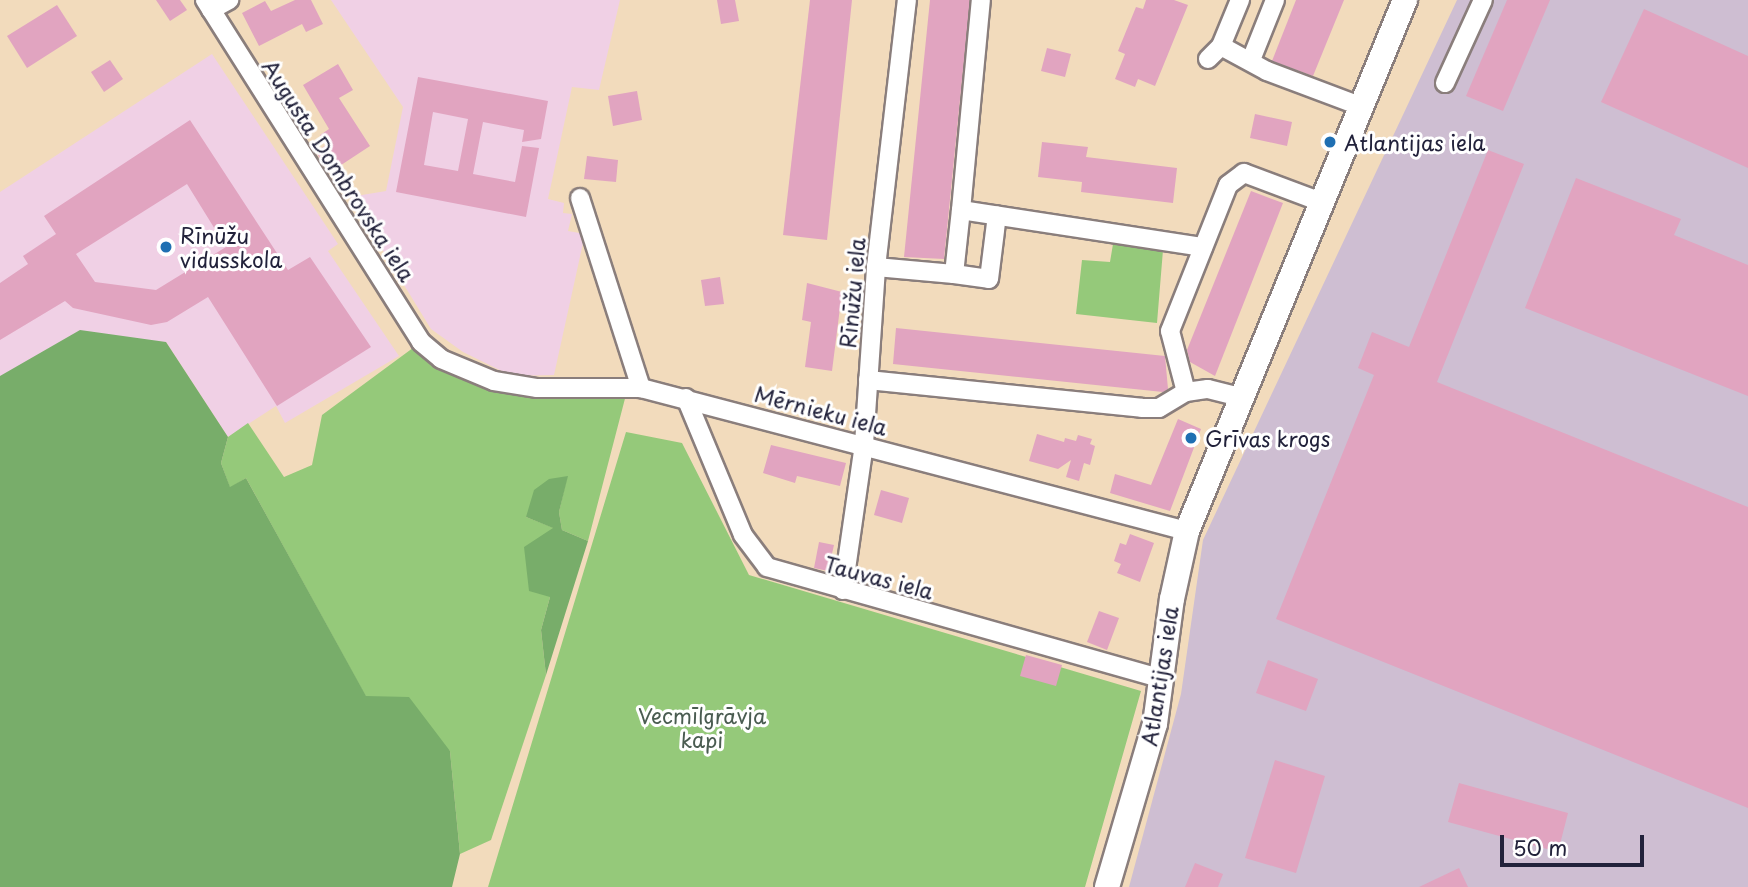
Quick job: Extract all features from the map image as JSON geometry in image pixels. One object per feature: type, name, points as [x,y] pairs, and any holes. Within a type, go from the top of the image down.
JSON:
[{"type":"main road","name":"Atlantijas iela","points":[[1107,887],[1155,724],[1172,598],[1187,531],[1405,0]]},
{"type":"street","points":[[208,5],[229,0]]},
{"type":"street","name":"Rīnūžu iela","points":[[843,590],[864,444],[876,267],[907,0]]},
{"type":"street","points":[[954,274],[981,0]]},
{"type":"street","points":[[1240,0],[1214,53],[1251,60],[1267,71],[1360,106]]},
{"type":"street","points":[[1251,60],[1275,0]]},
{"type":"street","points":[[1445,83],[1483,0]]},
{"type":"street","name":"Augusta Dombrovska iela","points":[[208,5],[421,342],[441,359]]},
{"type":"street","points":[[1186,392],[1170,331],[1203,247],[1236,176],[1252,175],[1321,202]]},
{"type":"street","points":[[580,198],[641,388]]},
{"type":"street","points":[[961,210],[1203,247]]},
{"type":"street","points":[[876,267],[989,279],[997,215]]},
{"type":"street","name":"Mērnieku iela","points":[[441,359],[494,381],[537,388],[641,388],[686,398],[1187,531]]},
{"type":"street","points":[[869,380],[1142,408],[1166,405],[1186,392],[1219,389],[1241,397]]},
{"type":"street","name":"Tauvas iela","points":[[686,398],[753,555],[766,567],[1163,679]]},
{"type":"shaded area","points":[[331,0],[620,0],[599,90],[572,87],[548,199],[564,203],[563,213],[572,214],[568,231],[585,234],[554,375],[512,376],[463,352],[431,329],[350,197],[386,191],[403,107]]},
{"type":"shaded area","points":[[1457,0],[1748,0],[1748,887],[1129,887],[1181,694],[1203,540]]},
{"type":"shaded area","name":"Rīnūžu vidusskola","points":[[212,54],[338,244],[328,251],[399,356],[285,423],[276,406],[228,437],[166,342],[0,376],[0,192]]},
{"type":"green space","points":[[1113,244],[1163,250],[1157,323],[1076,314],[1082,260],[1110,262]]},
{"type":"green space","points":[[80,330],[166,342],[228,437],[221,463],[230,487],[246,478],[366,696],[409,697],[450,751],[460,854],[452,887],[0,887],[0,376]]},
{"type":"green space","points":[[421,342],[494,381],[628,387],[588,541],[562,530],[559,512],[567,477],[526,517],[554,528],[550,597],[541,630],[546,675],[491,840],[460,854],[450,751],[366,697],[246,478],[230,488],[221,463],[228,437],[248,423],[284,477],[312,465],[322,415]]},
{"type":"green space","name":"Vecmīlgrāvja kapi","points":[[626,432],[682,443],[749,575],[1141,691],[1085,887],[488,887]]},
{"type":"green space","points":[[568,476],[559,512],[562,530],[588,541],[546,675],[541,630],[550,597],[529,591],[524,547],[553,528],[526,517],[534,490],[549,479]]},
{"type":"building","points":[[156,0],[180,0],[187,10],[170,21]]},
{"type":"building","points":[[295,0],[311,0],[323,24],[306,32],[302,24],[259,46],[242,13],[265,1],[271,11]]},
{"type":"building","points":[[717,0],[735,0],[739,21],[721,24]]},
{"type":"building","points":[[810,0],[852,0],[827,240],[783,235]]},
{"type":"building","points":[[930,0],[970,0],[944,259],[904,257]]},
{"type":"building","points":[[1146,0],[1174,0],[1188,5],[1155,86],[1138,79],[1135,87],[1115,79],[1125,54],[1118,51],[1136,7],[1143,9]]},
{"type":"building","points":[[1296,0],[1344,0],[1313,76],[1272,61]]},
{"type":"building","points":[[1507,0],[1550,0],[1503,111],[1466,96]]},
{"type":"building","points":[[57,5],[77,36],[27,68],[7,36]]},
{"type":"building","points":[[1644,9],[1748,56],[1748,168],[1601,102]]},
{"type":"building","points":[[1047,48],[1071,54],[1065,77],[1041,71]]},
{"type":"building","points":[[110,60],[123,79],[104,92],[91,72]]},
{"type":"building","points":[[338,64],[353,90],[339,98],[370,146],[329,173],[316,152],[326,145],[320,135],[329,129],[303,85]]},
{"type":"building","points":[[418,77],[548,101],[541,139],[522,142],[524,130],[483,122],[473,174],[515,182],[522,146],[539,148],[526,217],[396,192]],"holes":[[[433,112],[468,119],[458,171],[424,165]]]},
{"type":"building","points":[[637,91],[642,120],[613,126],[608,96]]},
{"type":"building","points":[[1255,114],[1292,122],[1287,146],[1250,138]]},
{"type":"building","points":[[190,120],[288,270],[310,257],[371,347],[277,406],[208,297],[167,322],[151,325],[73,308],[65,301],[0,340],[0,283],[28,264],[23,256],[56,234],[44,216]],"holes":[[[187,184],[226,247],[156,290],[95,282],[76,254]]]},
{"type":"building","points":[[1042,142],[1088,147],[1086,157],[1177,168],[1173,203],[1081,192],[1082,182],[1038,177]]},
{"type":"building","points":[[1488,150],[1524,164],[1437,382],[1748,507],[1748,808],[1276,619],[1374,375],[1358,368],[1372,332],[1409,347]]},
{"type":"building","points":[[587,156],[618,160],[616,182],[584,179]]},
{"type":"building","points":[[1576,178],[1681,219],[1674,235],[1748,265],[1748,396],[1525,308]]},
{"type":"building","points":[[1251,191],[1283,203],[1215,376],[1190,362],[1187,350]]},
{"type":"building","points":[[720,277],[724,304],[705,306],[701,280]]},
{"type":"building","points":[[807,283],[842,292],[832,371],[805,367],[811,322],[802,320]]},
{"type":"building","points":[[896,328],[1165,356],[1168,389],[1163,392],[893,364]]},
{"type":"building","points":[[1178,419],[1201,429],[1170,511],[1110,493],[1115,474],[1151,485]]},
{"type":"building","points":[[1037,434],[1064,442],[1065,438],[1076,441],[1078,435],[1092,439],[1090,444],[1095,446],[1090,465],[1084,463],[1079,481],[1066,477],[1071,460],[1058,469],[1029,461]]},
{"type":"building","points":[[771,445],[846,463],[840,486],[797,476],[795,483],[763,473]]},
{"type":"building","points":[[881,490],[909,498],[902,523],[874,515]]},
{"type":"building","points":[[1130,534],[1154,543],[1140,582],[1117,573],[1121,564],[1114,561],[1120,543],[1126,545]]},
{"type":"building","points":[[819,542],[834,545],[828,571],[814,568]]},
{"type":"building","points":[[1099,611],[1119,618],[1107,650],[1087,642]]},
{"type":"building","points":[[1026,655],[1062,665],[1056,686],[1020,676]]},
{"type":"building","points":[[1268,660],[1318,679],[1306,711],[1256,693]]},
{"type":"building","points":[[1275,760],[1325,776],[1296,873],[1245,858]]},
{"type":"building","points":[[1459,783],[1568,813],[1558,852],[1448,822]]},
{"type":"building","points":[[1195,863],[1223,874],[1218,887],[1185,887]]},
{"type":"building","points":[[1459,868],[1468,887],[1419,887]]},
{"type":"place","name":"Atlantijas iela","points":[[1330,142]]},
{"type":"place","name":"Rīnūžu vidusskola","points":[[166,247]]},
{"type":"place","name":"Grīvas krogs","points":[[1191,438]]}]
